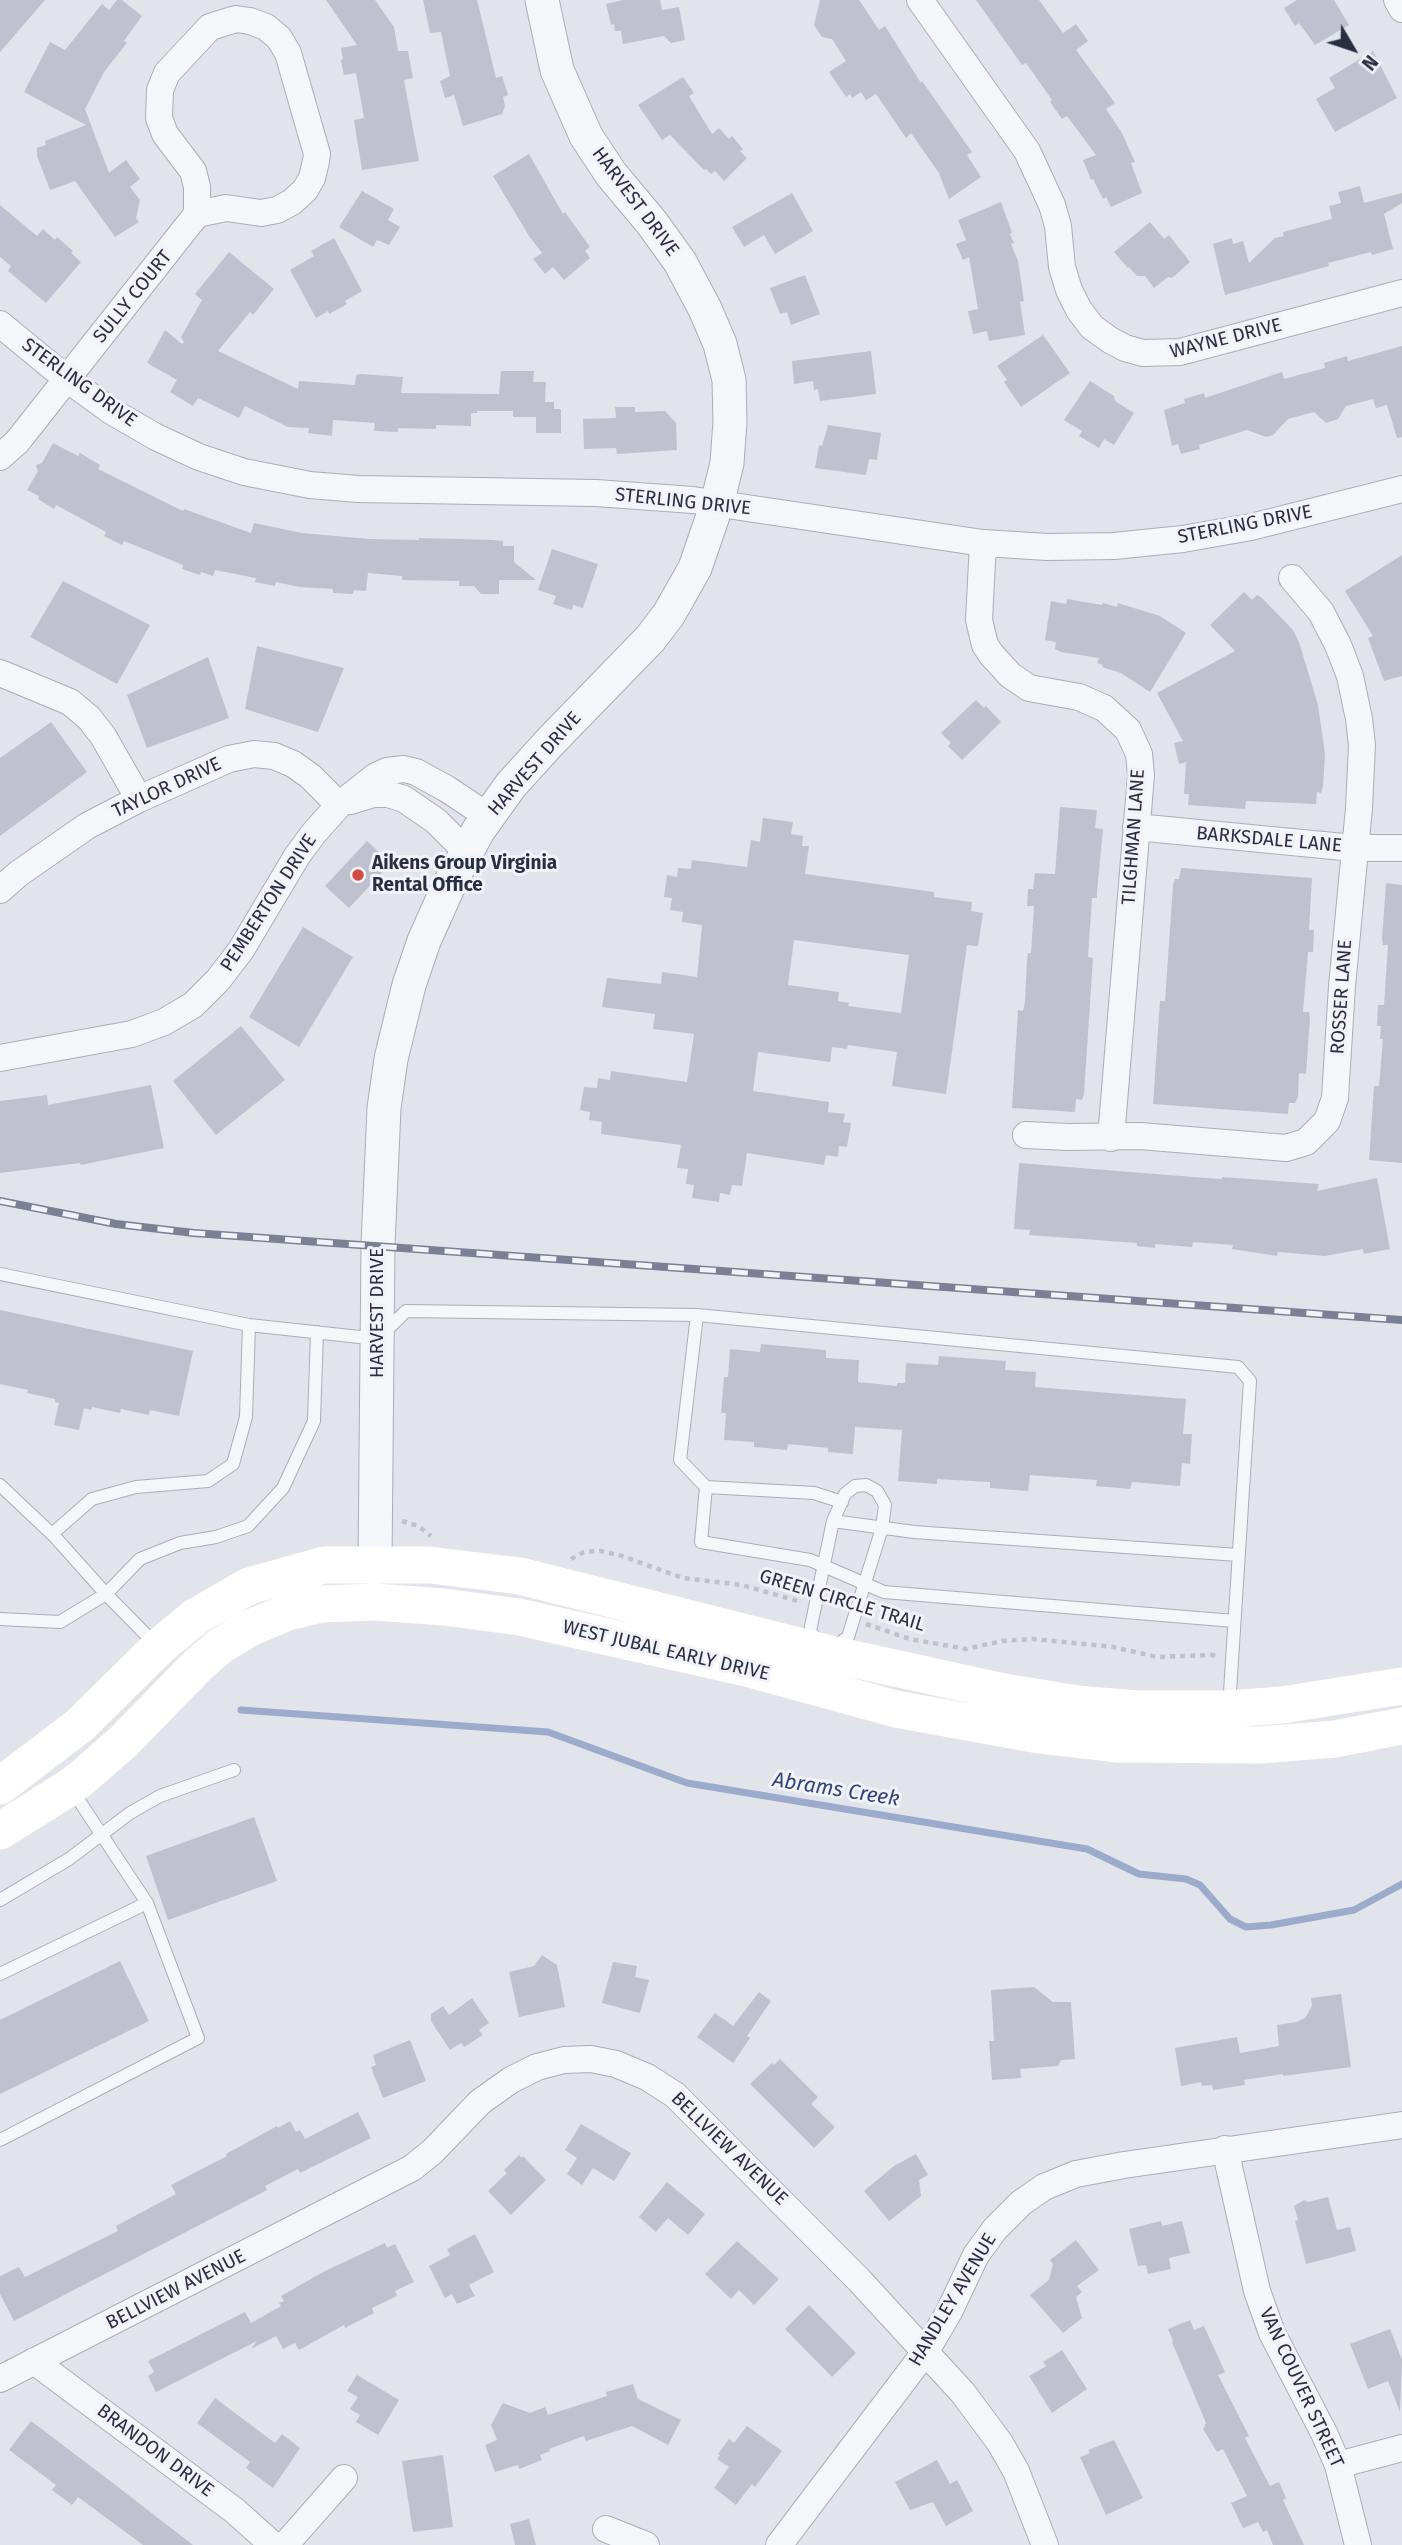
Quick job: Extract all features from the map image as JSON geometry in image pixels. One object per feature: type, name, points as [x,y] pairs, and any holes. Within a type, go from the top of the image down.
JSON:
[{"type":"main road","name":"WEST JUBAL EARLY DRIVE","points":[[0,1786],[80,1725],[159,1647],[195,1617],[249,1586],[324,1565],[429,1565],[520,1576],[821,1671]]},
{"type":"main road","name":"WEST JUBAL EARLY DRIVE","points":[[0,1830],[70,1787],[124,1741],[220,1646],[250,1628],[288,1612],[321,1605],[375,1602],[444,1607],[519,1617],[746,1668],[821,1671],[1004,1692],[1077,1704],[1137,1709],[1230,1728],[1335,1739],[1402,1726]]},
{"type":"main road","name":"WEST JUBAL EARLY DRIVE","points":[[1230,1728],[1282,1705],[1402,1686]]},
{"type":"street","name":"HARVEST DRIVE","points":[[375,1602],[379,1202],[384,1108],[391,1059],[409,985],[424,941],[466,851],[511,785],[650,639],[669,614],[695,568],[717,504],[727,463],[729,380],[720,344],[680,262],[611,174],[586,136],[557,70],[542,0]]},
{"type":"street","name":"WAYNE DRIVE","points":[[920,0],[1016,132],[1032,160],[1052,205],[1058,226],[1062,267],[1069,290],[1079,310],[1093,327],[1110,340],[1143,353],[1180,352],[1402,293]]},
{"type":"street","points":[[1397,0],[1402,9]]},
{"type":"street","points":[[236,19],[250,21],[266,27],[279,38],[288,53],[317,155],[312,178],[305,190],[292,202],[277,210],[261,213],[226,208],[197,214],[197,187],[193,171],[165,134],[159,118],[160,90],[167,73],[210,27],[236,19]]},
{"type":"street","name":"SULLY COURT","points":[[0,457],[17,442],[197,214]]},
{"type":"street","name":"STERLING DRIVE","points":[[0,324],[111,411],[156,437],[199,457],[244,471],[310,485],[358,489],[596,493],[717,504],[984,543],[1047,547],[1114,546],[1183,539],[1251,527],[1402,489]]},
{"type":"street","name":"TILGHMAN LANE","points":[[984,543],[979,620],[985,645],[998,662],[1028,688],[1089,701],[1114,715],[1128,730],[1136,745],[1140,764],[1136,827],[1111,1138]]},
{"type":"street","name":"ROSSER LANE","points":[[1026,1135],[1111,1138],[1140,1136],[1286,1148],[1306,1142],[1322,1129],[1332,1113],[1360,797],[1362,745],[1346,667],[1328,623],[1293,578]]},
{"type":"street","points":[[0,673],[70,702],[89,718],[103,736],[139,799]]},
{"type":"street","name":"TAYLOR DRIVE","points":[[0,890],[87,826],[139,799],[229,760],[254,754],[274,756],[293,764],[310,776],[339,805]]},
{"type":"street","name":"PEMBERTON DRIVE","points":[[0,1058],[132,1034],[164,1022],[193,1005],[218,980],[241,950],[296,856],[339,805],[376,776],[387,771],[404,769],[430,779],[489,817]]},
{"type":"street","points":[[339,805],[373,794],[388,794],[404,799],[436,821],[466,851]]},
{"type":"street","name":"BARKSDALE LANE","points":[[1136,827],[1354,848],[1402,848]]},
{"type":"street","name":"BELLVIEW AVENUE","points":[[0,2379],[412,2168],[432,2152],[480,2102],[511,2080],[537,2067],[564,2060],[591,2059],[616,2064],[675,2095],[778,2196],[926,2351],[963,2393],[1000,2443],[1016,2471],[1045,2545]]},
{"type":"street","name":"HANDLEY AVENUE","points":[[779,2545],[926,2351],[949,2312],[976,2255],[995,2229],[1021,2203],[1076,2174],[1225,2149],[1402,2125]]},
{"type":"street","name":"VAN COUVER STREET","points":[[1225,2149],[1256,2291],[1272,2333],[1338,2465],[1358,2545]]},
{"type":"street","name":"BRANDON DRIVE","points":[[34,2361],[234,2511],[273,2545]]},
{"type":"street","points":[[1338,2465],[1402,2448]]},
{"type":"street","points":[[285,2545],[344,2478]]},
{"type":"street","points":[[606,2529],[646,2545]]},
{"type":"lane","points":[[0,1274],[249,1325],[378,1339],[406,1311],[697,1315],[1237,1367],[1250,1381],[1234,1621],[1230,1728]]},
{"type":"lane","points":[[697,1315],[680,1460],[706,1487],[814,1493],[842,1502]]},
{"type":"lane","points":[[51,1534],[92,1499],[136,1487],[208,1481],[233,1464],[246,1417],[249,1325]]},
{"type":"lane","points":[[0,1619],[60,1622],[106,1594],[140,1559],[180,1543],[216,1537],[248,1526],[283,1488],[314,1422],[317,1332]]},
{"type":"lane","points":[[0,1485],[159,1647]]},
{"type":"lane","points":[[866,1485],[877,1491],[885,1505],[881,1528],[848,1637],[821,1671],[810,1630],[833,1521],[845,1494],[855,1486],[866,1485]]},
{"type":"lane","points":[[706,1487],[701,1542],[810,1560],[884,1592],[1234,1621]]},
{"type":"lane","points":[[833,1521],[881,1528],[1238,1555]]},
{"type":"lane","points":[[0,1900],[69,1859],[130,1813],[160,1796],[234,1770]]},
{"type":"lane","points":[[0,2140],[198,2038],[147,1903],[70,1787]]},
{"type":"lane","points":[[0,1974],[147,1903]]},
{"type":"path","name":"GREEN CIRCLE TRAIL","points":[[600,1551],[620,1555],[684,1578],[742,1585],[814,1606]]},
{"type":"path","name":"GREEN CIRCLE TRAIL","points":[[854,1620],[910,1639],[966,1649],[1002,1641],[1033,1639],[1113,1647],[1157,1657],[1213,1655],[1232,1667]]},
{"type":"building","points":[[0,0],[45,0],[0,52]]},
{"type":"building","points":[[117,0],[122,0],[142,16],[124,41],[127,43],[104,72],[85,109],[109,173],[126,160],[140,179],[130,187],[140,200],[136,218],[139,222],[115,237],[75,181],[50,190],[37,156],[37,148],[46,145],[45,141],[86,125],[24,92],[50,42],[65,50],[102,4],[109,10]]},
{"type":"building","points":[[326,0],[375,0],[394,27],[398,51],[408,51],[413,78],[404,80],[419,161],[362,170],[354,120],[364,118],[356,73],[344,75],[341,60],[341,48],[357,45]]},
{"type":"building","points":[[423,0],[477,0],[496,78],[502,76],[508,95],[503,97],[505,106],[502,114],[463,126],[454,95],[445,98],[440,81],[450,76],[441,32],[430,33]]},
{"type":"building","points":[[623,0],[660,0],[662,10],[679,7],[685,40],[671,43],[664,36],[623,44],[621,31],[615,31],[614,24],[611,25],[606,4]]},
{"type":"building","points":[[820,0],[859,0],[879,30],[885,26],[921,83],[922,81],[972,152],[967,155],[981,177],[949,199],[939,173],[911,133],[906,138],[876,94],[866,100],[861,92],[852,98],[850,94],[846,97],[829,72],[846,61],[832,39],[822,37],[814,25]]},
{"type":"building","points":[[976,0],[1039,0],[1063,33],[1076,24],[1088,41],[1076,50],[1115,103],[1106,109],[1122,133],[1135,162],[1131,163],[1142,193],[1111,207],[1106,197],[1103,199],[1083,160],[1096,155],[1067,116],[1062,119],[1026,63],[1022,65]]},
{"type":"building","points":[[1297,0],[1334,0],[1349,25],[1315,45],[1299,23],[1295,26],[1284,8]]},
{"type":"building","points":[[1373,51],[1397,98],[1335,132],[1316,99],[1335,88],[1329,78]]},
{"type":"building","points":[[683,77],[694,93],[689,96],[712,134],[719,128],[729,139],[732,136],[747,158],[724,181],[715,171],[711,174],[704,170],[670,135],[662,140],[638,105]]},
{"type":"building","points":[[529,154],[563,214],[565,212],[590,247],[585,251],[590,258],[564,280],[553,267],[545,274],[533,259],[542,253],[493,176]]},
{"type":"building","points":[[1360,186],[1364,203],[1402,193],[1402,203],[1384,214],[1393,249],[1328,263],[1329,266],[1225,295],[1213,244],[1232,238],[1233,244],[1243,241],[1249,263],[1275,238],[1284,236],[1283,232],[1332,219],[1329,206],[1341,203],[1338,192]]},
{"type":"building","points":[[362,191],[394,209],[388,220],[400,227],[389,245],[377,240],[373,247],[339,227]]},
{"type":"building","points":[[792,193],[813,231],[775,254],[764,235],[744,247],[732,227]]},
{"type":"building","points":[[1001,202],[1018,261],[1024,301],[1020,302],[1025,335],[989,341],[987,331],[973,334],[968,311],[978,309],[969,257],[963,260],[956,244],[966,240],[958,220]]},
{"type":"building","points":[[0,205],[37,236],[43,229],[55,240],[57,237],[81,262],[46,303],[8,271],[11,266],[0,257]]},
{"type":"building","points":[[1150,222],[1164,239],[1169,235],[1190,262],[1172,278],[1168,277],[1154,288],[1145,276],[1137,276],[1114,252]]},
{"type":"building","points":[[334,238],[362,291],[345,301],[347,304],[316,318],[290,270],[314,256],[311,251]]},
{"type":"building","points":[[229,252],[274,289],[253,315],[250,312],[218,351],[298,389],[299,381],[355,385],[356,375],[360,374],[403,377],[401,393],[499,394],[501,371],[534,371],[533,382],[546,382],[545,402],[554,402],[554,409],[561,409],[561,433],[536,433],[536,417],[513,417],[513,411],[477,411],[471,413],[471,426],[398,428],[398,432],[374,431],[375,423],[333,420],[332,436],[308,433],[309,428],[288,427],[245,406],[239,418],[198,398],[193,406],[170,392],[177,380],[147,363],[165,330],[182,344],[184,342],[181,337],[202,300],[195,294]]},
{"type":"building","points":[[805,275],[820,314],[791,325],[787,312],[780,314],[770,288]]},
{"type":"building","points":[[1043,335],[1070,373],[1021,407],[997,366]]},
{"type":"building","points":[[1402,346],[1402,437],[1397,438],[1387,405],[1376,408],[1373,399],[1346,406],[1338,419],[1326,423],[1314,412],[1288,419],[1273,435],[1266,437],[1247,430],[1199,445],[1200,449],[1181,454],[1178,444],[1172,446],[1164,410],[1185,403],[1184,399],[1204,393],[1205,398],[1282,372],[1284,379],[1325,368],[1324,363],[1347,356],[1348,361]]},
{"type":"building","points":[[871,351],[876,394],[820,401],[813,381],[794,384],[792,361]]},
{"type":"building","points":[[1090,381],[1134,413],[1114,445],[1104,439],[1099,448],[1079,436],[1082,431],[1064,420]]},
{"type":"building","points":[[615,407],[635,407],[635,412],[665,411],[676,423],[677,450],[617,454],[616,448],[584,449],[583,419],[616,418]]},
{"type":"building","points":[[828,425],[881,433],[877,460],[869,459],[866,475],[815,468],[819,445],[822,446]]},
{"type":"building","points":[[53,443],[78,456],[80,453],[100,465],[98,469],[183,511],[184,509],[251,533],[254,523],[302,533],[370,539],[503,541],[503,546],[514,546],[514,562],[536,580],[499,580],[499,594],[481,594],[474,586],[459,586],[459,581],[402,580],[402,576],[368,573],[366,591],[354,590],[353,594],[276,582],[275,586],[255,582],[256,578],[215,570],[213,576],[201,572],[200,575],[182,569],[183,565],[124,541],[122,545],[104,536],[106,532],[56,505],[54,509],[27,490],[38,471],[36,465],[42,463]]},
{"type":"building","points":[[552,549],[598,564],[583,608],[573,605],[572,610],[553,604],[556,596],[538,590]]},
{"type":"building","points":[[1402,555],[1402,676],[1384,681],[1368,638],[1373,636],[1345,591]]},
{"type":"building","points":[[63,581],[150,625],[117,684],[30,637]]},
{"type":"building","points":[[1244,592],[1252,600],[1257,595],[1262,598],[1293,630],[1299,642],[1318,705],[1325,754],[1323,786],[1321,793],[1317,792],[1316,804],[1246,801],[1245,809],[1188,805],[1189,794],[1184,794],[1186,762],[1179,764],[1174,743],[1183,741],[1157,693],[1235,651],[1210,625]]},
{"type":"building","points":[[1067,599],[1117,607],[1118,603],[1160,616],[1186,633],[1150,692],[1121,673],[1102,667],[1103,665],[1097,663],[1099,658],[1061,652],[1055,649],[1056,642],[1045,640],[1051,601],[1066,604]]},
{"type":"building","points":[[257,646],[344,668],[318,732],[245,709]]},
{"type":"building","points":[[208,657],[229,718],[147,748],[127,695]]},
{"type":"building","points":[[976,700],[984,708],[986,706],[1001,722],[962,760],[948,746],[951,743],[941,733]]},
{"type":"building","points":[[51,722],[87,772],[0,836],[0,758]]},
{"type":"building","points":[[1060,807],[1097,810],[1095,828],[1103,829],[1097,898],[1092,898],[1088,957],[1093,958],[1084,1094],[1082,1100],[1076,1099],[1075,1112],[1012,1108],[1018,1010],[1023,1011],[1027,960],[1028,953],[1031,953],[1034,906],[1027,906],[1028,889],[1033,889],[1035,873],[1055,874]]},
{"type":"building","points":[[763,818],[793,822],[791,834],[803,836],[802,846],[809,846],[805,874],[934,892],[934,897],[972,902],[971,911],[983,913],[978,946],[967,945],[946,1094],[892,1086],[897,1052],[848,1045],[847,1049],[832,1047],[830,1062],[758,1052],[753,1091],[829,1102],[828,1112],[845,1114],[843,1122],[851,1123],[847,1147],[839,1146],[838,1157],[826,1155],[824,1165],[747,1153],[742,1186],[732,1185],[730,1195],[720,1193],[719,1202],[692,1198],[694,1185],[686,1184],[688,1169],[677,1168],[681,1145],[601,1134],[602,1122],[589,1120],[590,1112],[580,1110],[584,1087],[597,1088],[598,1078],[610,1080],[611,1071],[687,1082],[694,1034],[653,1029],[655,1014],[602,1007],[607,978],[661,984],[662,972],[697,977],[702,925],[682,922],[683,912],[670,910],[672,898],[664,897],[667,875],[677,877],[678,868],[691,869],[692,860],[747,867],[751,840],[760,842]],"holes":[[[794,940],[909,955],[901,1013],[848,1006],[849,1003],[838,1001],[839,992],[788,985]]]},
{"type":"building","name":"Aikens Group Virginia Rental Office","points":[[367,841],[391,863],[349,908],[325,886]]},
{"type":"building","points":[[1181,868],[1312,878],[1309,930],[1314,930],[1313,952],[1308,952],[1303,1012],[1309,1012],[1310,1018],[1306,1074],[1299,1073],[1298,1097],[1295,1103],[1289,1103],[1288,1114],[1153,1104],[1160,1001],[1165,1001],[1173,885],[1175,879],[1179,879]]},
{"type":"building","points":[[1386,883],[1402,885],[1402,1163],[1369,1160],[1374,1086],[1379,1086],[1383,1039],[1380,1039],[1381,1026],[1377,1026],[1378,1005],[1384,1005],[1388,945],[1383,945],[1382,939]]},
{"type":"building","points":[[303,927],[353,957],[299,1047],[249,1017]]},
{"type":"building","points":[[241,1026],[285,1080],[216,1135],[173,1081]]},
{"type":"building","points":[[151,1085],[164,1148],[81,1165],[0,1173],[0,1101],[47,1095],[48,1105]]},
{"type":"building","points":[[1019,1163],[1319,1184],[1317,1191],[1377,1178],[1390,1249],[1364,1254],[1363,1249],[1325,1256],[1278,1252],[1277,1256],[1232,1249],[1233,1245],[1193,1242],[1192,1247],[1155,1244],[1155,1248],[1137,1246],[1137,1243],[1029,1235],[1030,1230],[1014,1229]]},
{"type":"building","points":[[0,1310],[193,1351],[179,1416],[150,1410],[149,1415],[121,1409],[120,1413],[92,1407],[91,1410],[84,1408],[79,1430],[54,1425],[59,1403],[55,1402],[55,1399],[0,1384]]},
{"type":"building","points":[[761,1344],[826,1350],[826,1358],[859,1360],[858,1382],[897,1386],[897,1383],[905,1383],[906,1363],[938,1365],[939,1356],[1006,1361],[1005,1370],[1036,1372],[1035,1387],[1186,1399],[1183,1434],[1192,1434],[1190,1464],[1182,1463],[1180,1486],[1132,1482],[1130,1489],[1096,1486],[1097,1480],[1030,1475],[1028,1491],[990,1488],[990,1482],[937,1479],[937,1484],[898,1481],[902,1430],[855,1427],[853,1454],[828,1452],[828,1448],[788,1444],[787,1450],[754,1447],[754,1442],[724,1440],[726,1413],[721,1413],[730,1349],[760,1352]]},
{"type":"building","points":[[254,1817],[277,1881],[168,1920],[146,1856]]},
{"type":"building","points":[[542,1955],[557,1965],[565,2007],[519,2017],[509,1972],[534,1966]]},
{"type":"building","points":[[120,1961],[149,2021],[0,2094],[0,2020]]},
{"type":"building","points":[[613,1962],[637,1966],[635,1977],[649,1980],[640,2013],[602,2003]]},
{"type":"building","points":[[1034,1987],[1053,2002],[1071,2002],[1075,2059],[1061,2060],[1058,2066],[1020,2069],[1021,2078],[992,2080],[989,2041],[994,2041],[991,1990]]},
{"type":"building","points":[[759,1992],[771,2001],[747,2036],[750,2038],[733,2063],[697,2037],[715,2013],[733,2026]]},
{"type":"building","points":[[1341,1994],[1351,2067],[1244,2080],[1245,2085],[1213,2090],[1212,2085],[1202,2086],[1201,2082],[1181,2086],[1175,2048],[1237,2037],[1240,2053],[1279,2046],[1277,2025],[1305,2018],[1312,2006],[1311,1998]]},
{"type":"building","points":[[472,1998],[489,2023],[479,2030],[483,2035],[464,2047],[461,2043],[450,2050],[431,2021],[431,2014],[443,2006],[449,2015]]},
{"type":"building","points":[[410,2040],[426,2081],[383,2098],[371,2067],[376,2065],[373,2055]]},
{"type":"building","points":[[780,2059],[818,2097],[811,2104],[835,2127],[814,2148],[750,2084]]},
{"type":"building","points":[[358,2112],[371,2138],[300,2173],[298,2169],[265,2186],[267,2190],[14,2321],[0,2294],[0,2276],[19,2267],[25,2277],[118,2231],[116,2226],[176,2194],[171,2185],[277,2126],[278,2128],[290,2121],[296,2132],[300,2130],[305,2139]]},
{"type":"building","points":[[581,2124],[631,2153],[614,2181],[593,2168],[582,2185],[567,2174],[577,2158],[565,2150]]},
{"type":"building","points":[[916,2154],[928,2175],[919,2180],[921,2196],[889,2221],[864,2191],[894,2166]]},
{"type":"building","points":[[519,2155],[546,2180],[511,2215],[488,2191],[507,2173],[504,2170]]},
{"type":"building","points":[[667,2182],[705,2214],[688,2235],[668,2218],[656,2232],[639,2217]]},
{"type":"building","points":[[1328,2197],[1337,2230],[1350,2227],[1356,2251],[1306,2264],[1294,2206],[1304,2200],[1308,2202]]},
{"type":"building","points":[[1161,2221],[1162,2226],[1182,2221],[1190,2253],[1169,2258],[1171,2269],[1148,2274],[1146,2265],[1138,2266],[1129,2229]]},
{"type":"building","points":[[475,2234],[494,2272],[469,2285],[475,2296],[457,2304],[452,2294],[445,2298],[429,2266],[450,2255],[447,2249]]},
{"type":"building","points":[[1076,2240],[1099,2270],[1077,2286],[1082,2292],[1076,2297],[1082,2318],[1063,2333],[1030,2295],[1049,2280],[1053,2264],[1050,2260]]},
{"type":"building","points":[[737,2241],[779,2279],[754,2305],[739,2290],[731,2299],[705,2274]]},
{"type":"building","points":[[385,2243],[387,2248],[395,2244],[414,2282],[395,2291],[397,2296],[372,2308],[374,2313],[345,2328],[344,2325],[299,2350],[295,2343],[283,2349],[276,2336],[251,2349],[257,2341],[156,2392],[148,2376],[154,2372],[148,2361],[245,2312],[251,2323],[281,2306],[279,2303],[284,2301],[281,2296],[325,2271]]},
{"type":"building","points":[[809,2305],[856,2353],[832,2377],[785,2329]]},
{"type":"building","points":[[1190,2320],[1194,2330],[1204,2326],[1225,2372],[1218,2375],[1249,2436],[1245,2438],[1270,2486],[1279,2482],[1286,2498],[1283,2500],[1304,2545],[1273,2545],[1267,2530],[1263,2532],[1258,2522],[1243,2528],[1231,2503],[1247,2496],[1223,2449],[1217,2452],[1203,2429],[1206,2423],[1168,2329]]},
{"type":"building","points":[[1390,2329],[1402,2360],[1400,2412],[1388,2381],[1368,2389],[1350,2344]]},
{"type":"building","points":[[1062,2350],[1087,2389],[1052,2413],[1029,2376],[1046,2366],[1043,2362]]},
{"type":"building","points":[[357,2375],[399,2400],[378,2435],[356,2422],[360,2415],[350,2409],[358,2397],[347,2391]]},
{"type":"building","points":[[633,2384],[638,2399],[681,2420],[668,2445],[632,2426],[586,2441],[584,2436],[549,2449],[550,2451],[540,2455],[542,2460],[519,2469],[518,2465],[495,2472],[485,2445],[497,2440],[491,2425],[503,2403],[530,2413],[545,2407],[548,2415],[607,2396],[606,2392]]},
{"type":"building","points":[[215,2398],[275,2443],[282,2434],[300,2448],[273,2488],[246,2468],[250,2462],[197,2423]]},
{"type":"building","points":[[31,2421],[193,2545],[143,2545],[78,2497],[72,2505],[52,2490],[56,2485],[9,2450]]},
{"type":"building","points":[[747,2426],[782,2451],[755,2487],[752,2484],[736,2505],[714,2488],[729,2467],[717,2459],[729,2439],[734,2443]]},
{"type":"building","points":[[1114,2440],[1143,2498],[1106,2515],[1080,2457],[1090,2453],[1088,2450]]},
{"type":"building","points":[[443,2455],[453,2527],[413,2532],[402,2461]]},
{"type":"building","points":[[937,2460],[950,2484],[957,2480],[973,2511],[946,2526],[933,2502],[910,2510],[895,2482]]},
{"type":"building","points":[[529,2519],[536,2545],[515,2545],[510,2524]]},
{"type":"waterway","name":"Abrams Creek","points":[[241,1710],[548,1732],[687,1783],[1087,1849],[1139,1874],[1186,1879],[1200,1885],[1230,1919],[1246,1927],[1354,1910],[1402,1884]]},
{"type":"railway","points":[[0,1201],[116,1224],[194,1233],[1402,1320]]},
{"type":"place","name":"Aikens Group Virginia Rental Office","points":[[358,875]]}]
